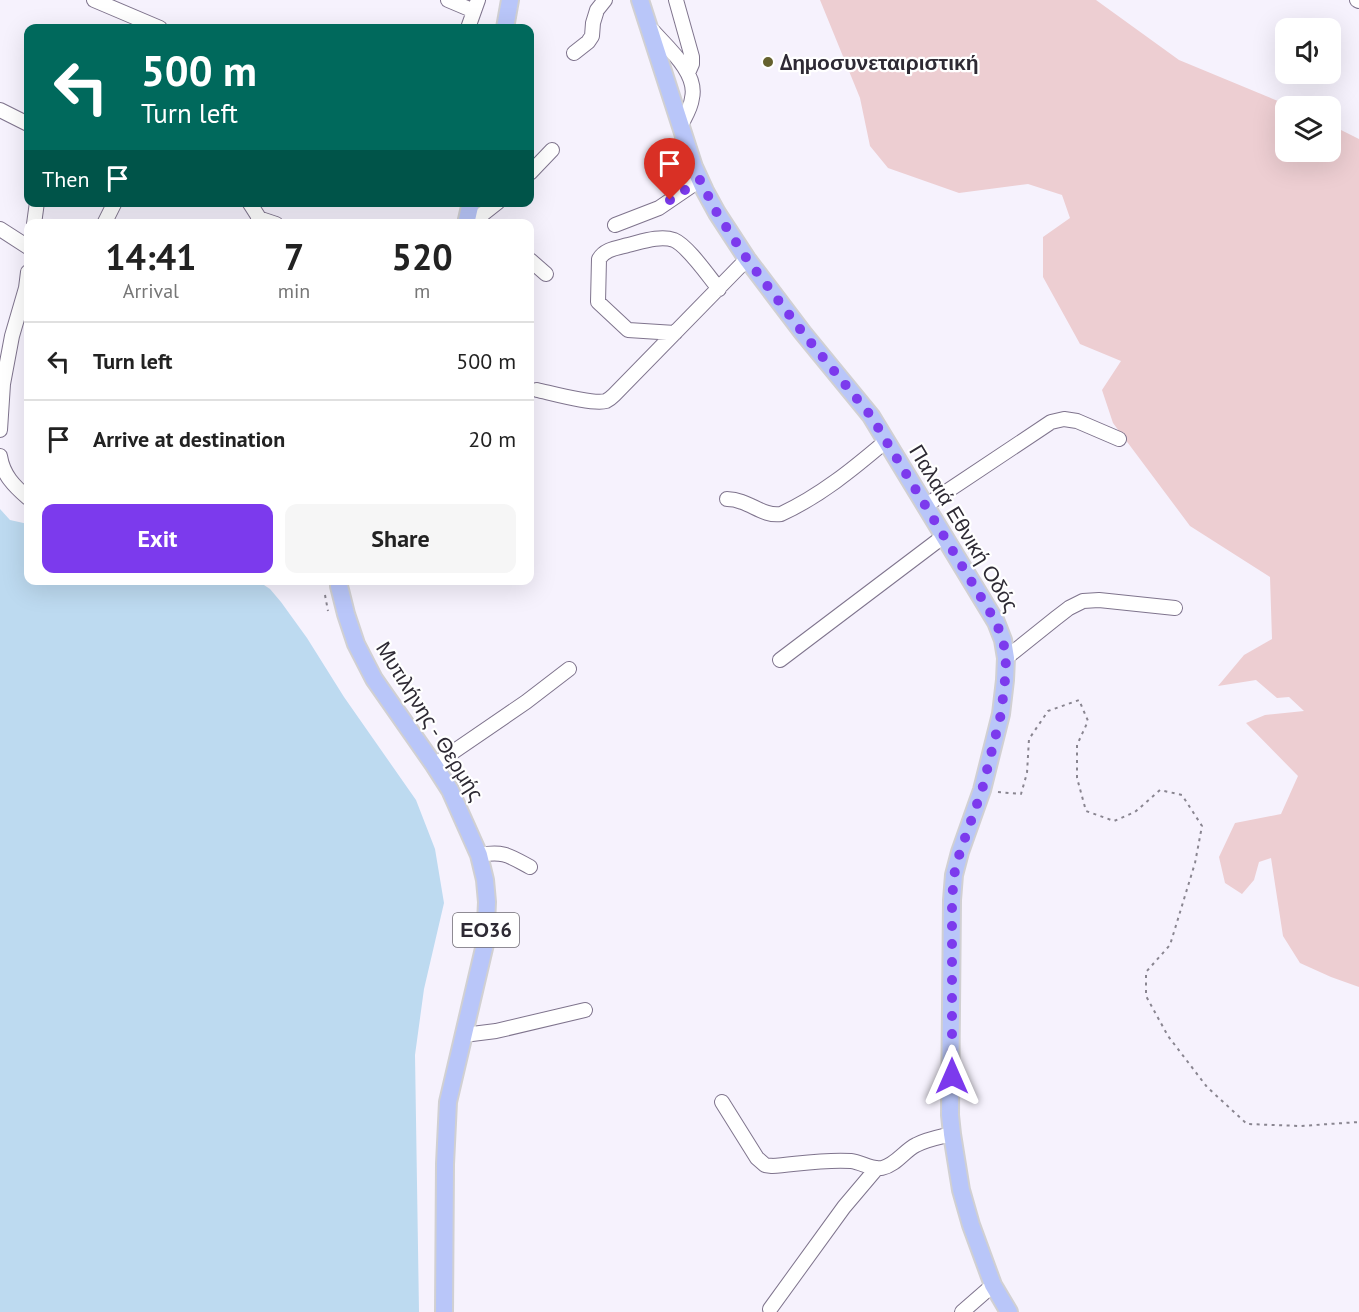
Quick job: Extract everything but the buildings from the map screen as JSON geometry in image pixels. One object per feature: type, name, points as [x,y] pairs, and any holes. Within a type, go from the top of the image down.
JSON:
[{"type":"main road","points":[[506,24],[510,0]]},
{"type":"main road","name":"Παλαιά Εθνική Οδός","points":[[640,0],[700,180],[717,213],[747,259],[803,333],[871,416],[996,622],[1003,640],[1006,658],[1001,714],[982,790],[954,875],[950,1115],[961,1190],[971,1225],[993,1285],[1009,1312]]},
{"type":"main road","name":"Μυτιλήνης - Θερμής","points":[[340,585],[346,614],[356,644],[374,679],[450,790],[479,855],[485,880],[488,902],[485,944],[448,1102],[445,1164],[444,1312]]},
{"type":"street","points":[[94,0],[151,24]]},
{"type":"street","points":[[448,0],[476,5],[469,24]]},
{"type":"street","points":[[574,53],[592,36],[597,10],[605,0]]},
{"type":"street","points":[[676,0],[692,57],[688,73]]},
{"type":"street","points":[[649,26],[679,60],[688,73],[693,87],[690,106],[681,125]]},
{"type":"street","points":[[0,110],[24,122]]},
{"type":"street","points":[[534,169],[552,150]]},
{"type":"street","points":[[615,225],[658,208],[700,180]]},
{"type":"street","points":[[474,215],[489,207]]},
{"type":"street","points":[[0,229],[24,244]]},
{"type":"street","points":[[675,333],[628,330],[598,302],[599,259],[602,255],[613,249],[646,241],[667,239],[675,241],[682,244],[719,289]]},
{"type":"street","points":[[537,390],[599,402],[607,400],[747,259]]},
{"type":"street","points":[[534,264],[546,274]]},
{"type":"street","points":[[0,430],[3,384],[12,336],[24,298]]},
{"type":"street","points":[[925,506],[1051,422],[1064,419],[1077,421],[1119,439]]},
{"type":"street","points":[[727,499],[739,500],[764,513],[781,514],[830,486],[886,441]]},
{"type":"street","points":[[0,456],[6,474],[14,487],[24,495]]},
{"type":"street","points":[[780,660],[944,536]]},
{"type":"street","points":[[1006,658],[1069,608],[1083,601],[1100,600],[1175,608]]},
{"type":"street","points":[[434,765],[526,702],[569,669]]},
{"type":"street","points":[[479,855],[501,853],[530,867]]},
{"type":"street","points":[[464,1035],[496,1031],[585,1010]]},
{"type":"street","points":[[722,1102],[757,1158],[765,1165],[854,1161],[877,1168],[891,1165],[915,1145],[952,1134]]},
{"type":"street","points":[[770,1309],[844,1207],[877,1168]]},
{"type":"street","points":[[963,1312],[993,1285]]},
{"type":"path","points":[[982,790],[1021,794],[1027,773],[1029,739],[1048,711],[1079,700],[1088,721],[1077,745],[1077,778],[1086,811],[1114,821],[1135,812],[1160,790],[1182,795],[1202,826],[1195,863],[1170,945],[1146,972],[1146,996],[1168,1036],[1207,1087],[1247,1124],[1300,1126],[1359,1122]]},
{"type":"shaded area","points":[[820,0],[1096,0],[1179,60],[1275,100],[1275,162],[1341,162],[1341,130],[1359,139],[1359,987],[1300,963],[1283,936],[1271,858],[1259,862],[1254,880],[1242,894],[1225,883],[1219,857],[1235,823],[1281,814],[1298,776],[1246,723],[1265,715],[1304,711],[1289,697],[1277,698],[1256,680],[1218,686],[1244,655],[1272,639],[1270,577],[1190,526],[1113,423],[1102,390],[1121,361],[1080,344],[1043,277],[1043,237],[1070,218],[1062,195],[1028,184],[959,193],[888,168],[870,146],[860,98]]},
{"type":"water","points":[[0,509],[10,520],[24,523],[24,585],[264,585],[270,589],[307,638],[344,697],[416,800],[435,849],[444,903],[424,989],[415,1055],[419,1312],[0,1312]]},
{"type":"place","name":"Δημοσυνεταιριστική","points":[[768,62]]},
{"type":"route","points":[[670,200],[700,180],[717,213],[747,259],[803,333],[871,416],[996,622],[1003,640],[1006,658],[1001,714],[982,790],[954,875],[952,1076]]}]
